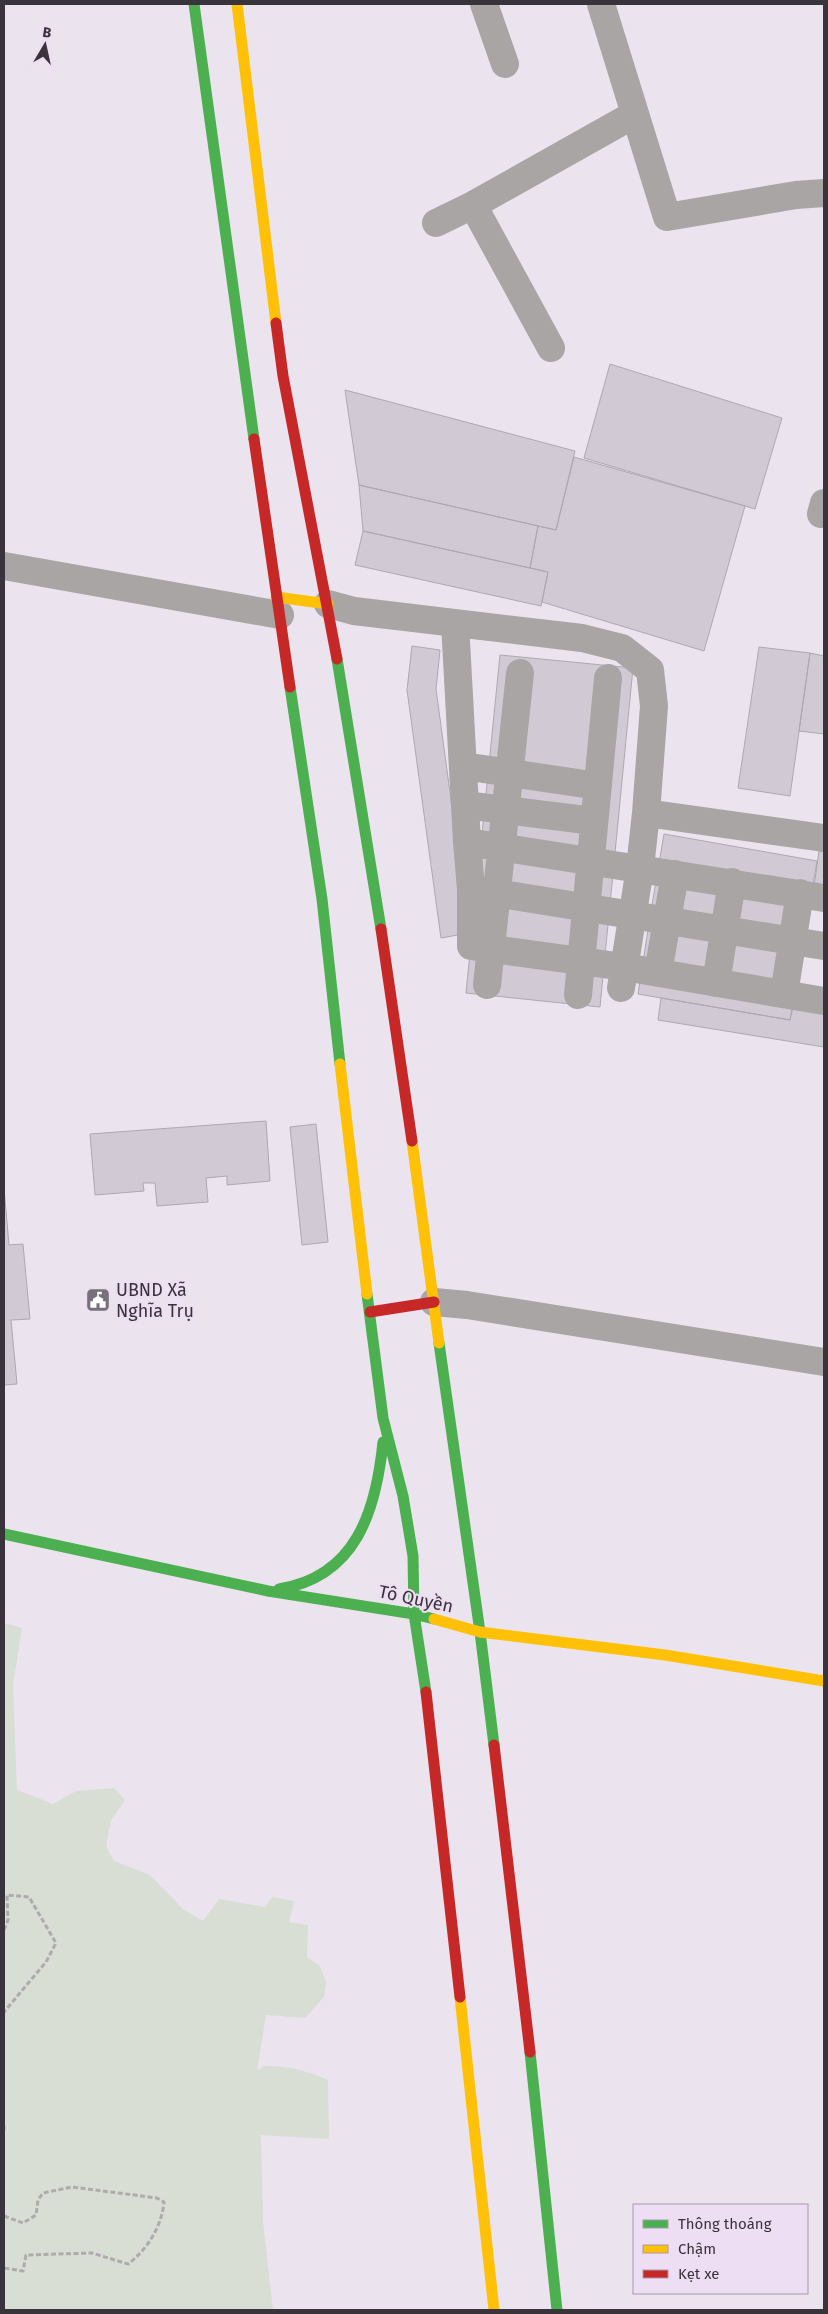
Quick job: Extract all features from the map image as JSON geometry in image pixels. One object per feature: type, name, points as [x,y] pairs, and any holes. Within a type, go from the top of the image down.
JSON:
[{"type":"street","points":[[194,4],[278,606],[322,898],[383,1418],[403,1496],[413,1556],[414,1614],[433,1742],[494,2310]]},
{"type":"street","points":[[237,4],[283,376],[328,604],[392,995],[434,1302],[443,1383],[480,1632],[523,1988],[557,2310]]},
{"type":"street","points":[[484,4],[505,64]]},
{"type":"street","points":[[601,4],[667,217],[796,195],[824,193]]},
{"type":"street","points":[[436,223],[473,205],[634,114]]},
{"type":"street","points":[[473,205],[551,348]]},
{"type":"street","points":[[4,566],[278,606],[328,604],[354,612],[582,638],[622,648],[650,670],[654,706],[640,868],[623,977]]},
{"type":"street","points":[[455,623],[467,842],[484,892]]},
{"type":"street","points":[[520,673],[501,847],[484,892],[471,946],[581,961],[623,977],[658,973],[824,1001]]},
{"type":"street","points":[[578,995],[608,678]]},
{"type":"street","points":[[463,766],[598,786]]},
{"type":"street","points":[[465,805],[594,821]]},
{"type":"street","points":[[646,813],[824,838]]},
{"type":"street","points":[[467,842],[812,895],[793,941],[784,994]]},
{"type":"street","points":[[658,973],[674,874]]},
{"type":"street","points":[[716,982],[732,882]]},
{"type":"street","points":[[484,892],[633,914],[824,946]]},
{"type":"street","points":[[487,985],[490,949]]},
{"type":"street","points":[[370,1312],[434,1302],[467,1304],[824,1362]]},
{"type":"street","points":[[268,1591],[289,1588],[325,1574],[340,1558],[359,1531],[378,1482],[381,1465],[383,1418]]},
{"type":"street","name":"Tô Quyền","points":[[4,1534],[268,1591],[414,1614],[480,1632],[665,1654],[824,1681]]},
{"type":"path","points":[[4,1930],[8,1920],[7,1895],[29,1897],[56,1943],[46,1962],[4,2012]]},
{"type":"path","points":[[4,2216],[23,2223],[36,2215],[38,2200],[42,2193],[72,2187],[152,2197],[164,2202],[163,2216],[150,2240],[141,2255],[128,2264],[92,2253],[39,2254],[26,2256],[23,2271],[4,2268]]},
{"type":"shaded area","points":[[4,1623],[22,1628],[13,1685],[17,1790],[53,1804],[76,1791],[114,1788],[125,1800],[111,1820],[106,1846],[114,1861],[150,1875],[183,1909],[203,1921],[219,1899],[265,1907],[272,1897],[294,1901],[289,1922],[308,1925],[307,1957],[320,1966],[326,1982],[324,1997],[305,2018],[266,2015],[257,2071],[264,2066],[282,2067],[304,2071],[328,2080],[329,2139],[261,2135],[263,2221],[273,2310],[4,2310]]},
{"type":"building","points":[[610,364],[782,418],[755,509],[584,458]]},
{"type":"building","points":[[345,390],[575,451],[556,530],[359,485]]},
{"type":"building","points":[[574,457],[745,506],[704,651],[542,602],[548,572],[530,568],[538,526],[556,530]]},
{"type":"building","points":[[359,485],[538,526],[530,568],[363,531]]},
{"type":"building","points":[[363,531],[548,572],[541,606],[355,565]]},
{"type":"building","points":[[412,646],[440,650],[436,689],[469,933],[441,938],[407,690]]},
{"type":"building","points":[[759,647],[810,653],[790,796],[738,788]]},
{"type":"building","points":[[810,653],[824,656],[824,734],[799,731]]},
{"type":"building","points":[[500,655],[633,668],[600,1007],[466,993]]},
{"type":"building","points":[[664,834],[817,861],[803,943],[650,917]]},
{"type":"building","points":[[819,851],[824,852],[824,889],[814,887]]},
{"type":"building","points":[[650,917],[803,943],[790,1020],[638,994]]},
{"type":"building","points":[[661,998],[790,1020],[793,1007],[824,1012],[824,1047],[658,1020]]},
{"type":"building","points":[[266,1121],[270,1181],[227,1185],[227,1176],[206,1178],[208,1202],[157,1206],[155,1183],[143,1183],[144,1191],[95,1195],[90,1134]]},
{"type":"building","points":[[316,1124],[328,1242],[302,1245],[290,1127]]},
{"type":"building","points":[[4,1188],[9,1245],[23,1244],[30,1319],[11,1320],[17,1384],[4,1385]]},
{"type":"traffic: fast","points":[[194,4],[254,439]]},
{"type":"traffic: fast","points":[[337,659],[381,929]]},
{"type":"traffic: fast","points":[[290,687],[322,899],[340,1064]]},
{"type":"traffic: fast","points":[[367,1294],[383,1418],[403,1496],[413,1556],[414,1614],[426,1692]]},
{"type":"traffic: fast","points":[[439,1343],[494,1745]]},
{"type":"traffic: fast","points":[[279,1589],[305,1582],[327,1571],[344,1555],[357,1537],[375,1492],[383,1442]]},
{"type":"traffic: fast","points":[[4,1534],[268,1591],[414,1614],[434,1619]]},
{"type":"traffic: fast","points":[[530,2052],[557,2310]]},
{"type":"traffic: slow","points":[[237,4],[276,323]]},
{"type":"traffic: slow","points":[[276,597],[328,604]]},
{"type":"traffic: slow","points":[[340,1064],[367,1294]]},
{"type":"traffic: slow","points":[[412,1141],[439,1343]]},
{"type":"traffic: slow","points":[[434,1619],[480,1632],[665,1655],[824,1681]]},
{"type":"traffic: slow","points":[[460,1997],[494,2310]]},
{"type":"traffic: jam","points":[[276,323],[283,376],[337,659]]},
{"type":"traffic: jam","points":[[254,439],[290,687]]},
{"type":"traffic: jam","points":[[381,929],[412,1141]]},
{"type":"traffic: jam","points":[[370,1312],[434,1302]]},
{"type":"traffic: jam","points":[[426,1692],[460,1997]]},
{"type":"traffic: jam","points":[[494,1745],[530,2052]]},
{"type":"place","name":"UBND Xã Nghĩa Trụ","points":[[98,1300]]}]
